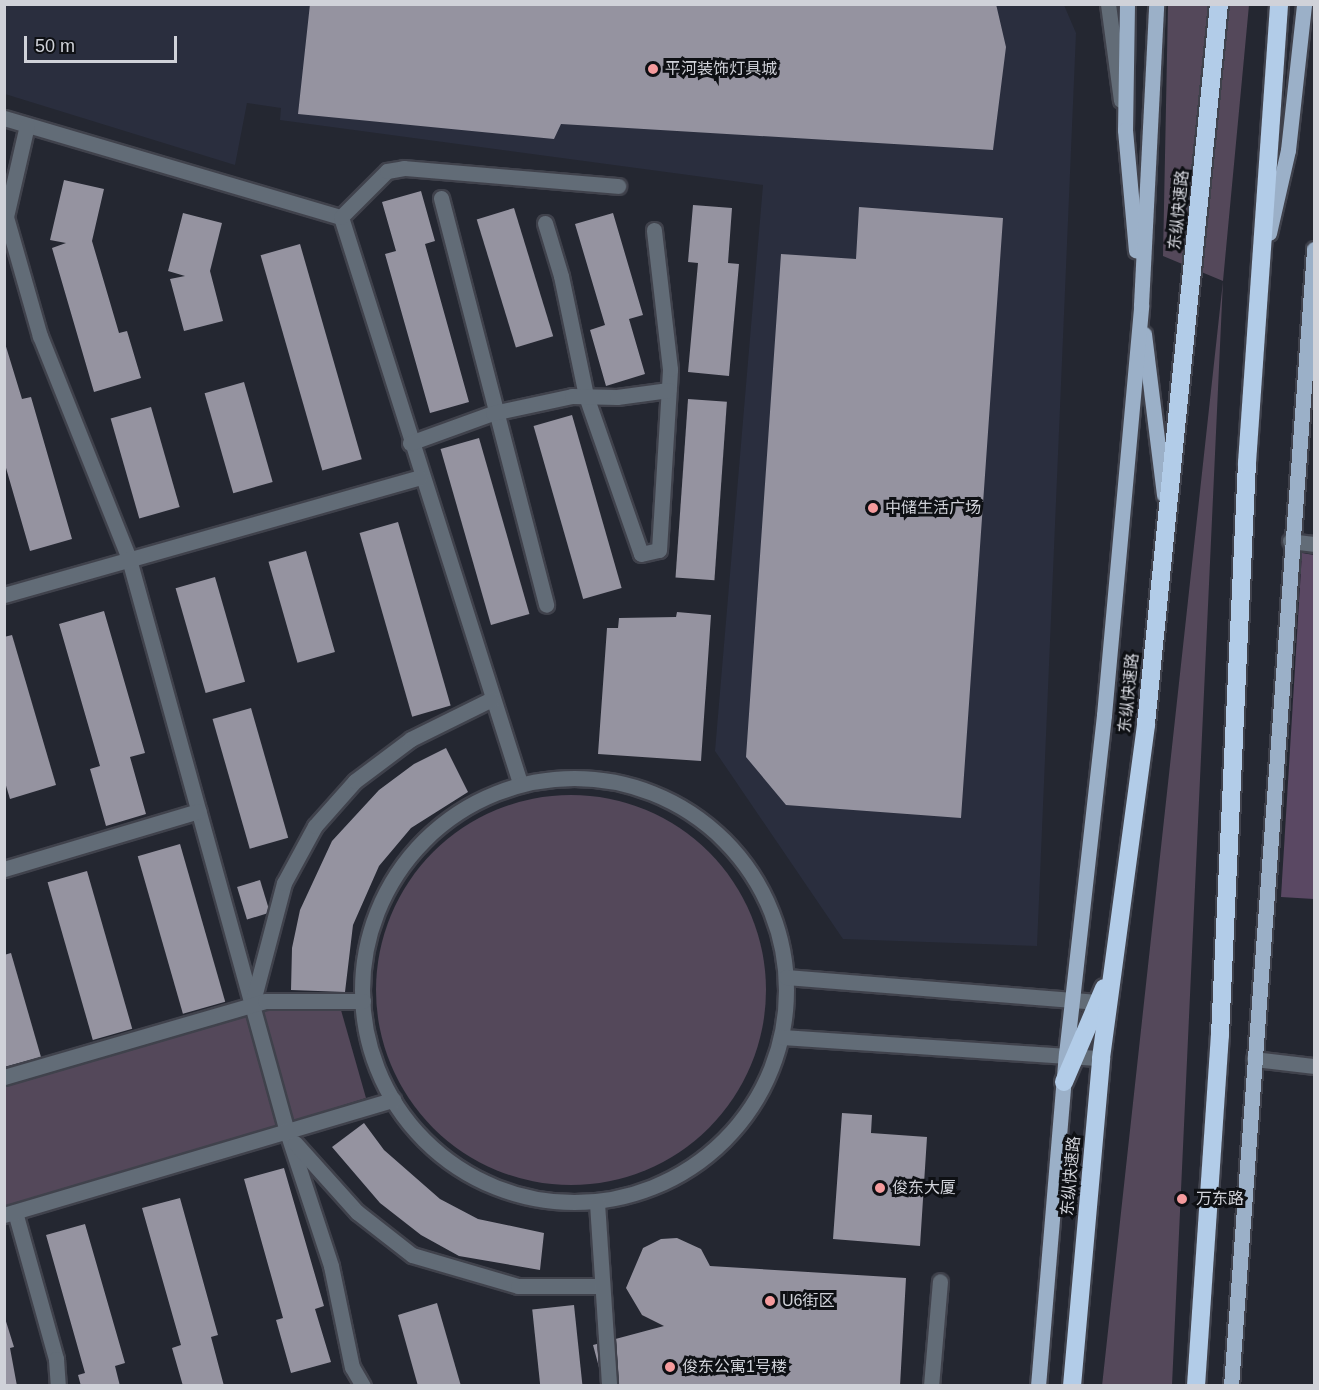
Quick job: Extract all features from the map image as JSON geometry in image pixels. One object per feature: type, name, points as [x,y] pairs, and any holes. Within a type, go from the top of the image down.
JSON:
[{"type":"highway","name":"东纵快速路","points":[[1072,1386],[1101,1058],[1102,1003],[1112,967],[1167,519],[1219,4]]},
{"type":"highway","points":[[1196,1386],[1220,1035],[1258,283],[1279,4]]},
{"type":"highway","points":[[1064,1082],[1070,1054],[1102,1003]]},
{"type":"main road","points":[[1127,4],[1125,130],[1141,305],[1167,519]]},
{"type":"main road","points":[[1070,1054],[1071,1000],[1104,715],[1141,305],[1156,4]]},
{"type":"main road","points":[[1258,283],[1288,150],[1304,4]]},
{"type":"main road","points":[[1231,1386],[1290,541],[1314,249]]},
{"type":"main road","points":[[1038,1386],[1064,1082]]},
{"type":"street","points":[[1108,4],[1125,130]]},
{"type":"street","points":[[4,118],[341,217]]},
{"type":"street","points":[[27,125],[6,217],[40,336],[129,559],[287,1132],[331,1266],[352,1367],[363,1386]]},
{"type":"street","points":[[341,217],[380,176],[404,168],[618,186]]},
{"type":"street","points":[[441,198],[493,413],[546,604]]},
{"type":"street","points":[[341,217],[420,477],[520,783]]},
{"type":"street","points":[[545,223],[561,276],[586,396],[641,554],[659,550],[669,390],[654,230]]},
{"type":"street","points":[[410,443],[493,413],[586,396],[669,390]]},
{"type":"street","points":[[4,595],[420,477]]},
{"type":"street","points":[[1290,541],[1314,544]]},
{"type":"street","points":[[252,1005],[284,883],[315,826],[356,782],[411,739],[492,699]]},
{"type":"street","points":[[592,778],[643,788],[698,817],[743,861],[753,879],[773,916],[786,977],[782,1037],[764,1087],[734,1131],[695,1166],[648,1191],[597,1203],[533,1200],[473,1179],[422,1140],[393,1100],[363,1028],[362,964],[378,903],[413,849],[461,808],[520,783],[592,778]]},
{"type":"street","points":[[4,869],[199,811]]},
{"type":"street","points":[[786,977],[1102,1003]]},
{"type":"street","points":[[4,1077],[265,1001],[363,1001]]},
{"type":"street","points":[[782,1037],[1070,1054],[1101,1058]]},
{"type":"street","points":[[1254,1059],[1314,1066]]},
{"type":"street","points":[[58,1386],[56,1359],[10,1214],[393,1100]]},
{"type":"street","points":[[287,1132],[313,1168],[350,1204],[412,1255],[518,1286],[602,1286]]},
{"type":"street","points":[[597,1203],[609,1386]]},
{"type":"street","points":[[931,1386],[940,1281]]},
{"type":"shaded area","points":[[4,5],[1064,5],[1076,33],[1037,946],[843,939],[715,751],[763,185],[280,120],[281,108],[247,103],[235,165],[5,94]]},
{"type":"shaded area","points":[[1168,5],[1249,5],[1223,281],[1163,256]]},
{"type":"shaded area","points":[[1223,281],[1172,1385],[1102,1386]]},
{"type":"shaded area","points":[[1302,553],[1314,555],[1314,899],[1281,897]]},
{"type":"shaded area","points":[[571,795],[609,799],[645,810],[679,828],[709,852],[733,882],[751,916],[762,952],[766,990],[762,1028],[751,1064],[733,1098],[709,1128],[679,1152],[645,1170],[609,1181],[571,1185],[533,1181],[497,1170],[463,1152],[433,1128],[409,1098],[391,1064],[380,1028],[376,990],[380,952],[391,916],[409,882],[433,852],[463,828],[497,810],[533,799]]},
{"type":"shaded area","points":[[337,996],[366,1098],[5,1212],[5,1082],[285,1000]]},
{"type":"building","name":"平河装饰灯具城","points":[[310,4],[996,4],[1006,47],[993,150],[561,124],[554,139],[298,114]]},
{"type":"building","points":[[64,180],[104,189],[92,241],[119,333],[127,331],[141,378],[94,392],[52,248],[66,243],[50,240]]},
{"type":"building","points":[[421,191],[435,241],[425,244],[469,402],[430,413],[385,254],[396,251],[382,202]]},
{"type":"building","points":[[693,205],[732,208],[728,263],[739,264],[729,376],[688,372],[698,263],[688,262]]},
{"type":"building","name":"中储生活广场","points":[[859,207],[1003,218],[961,818],[786,805],[746,757],[781,254],[856,259]]},
{"type":"building","points":[[514,208],[553,336],[516,348],[477,219]]},
{"type":"building","points":[[183,213],[222,223],[210,271],[223,321],[184,331],[170,279],[185,276],[168,271]]},
{"type":"building","points":[[613,213],[643,315],[629,319],[645,374],[606,386],[590,330],[605,325],[575,224]]},
{"type":"building","points":[[300,244],[362,459],[322,471],[261,255]]},
{"type":"building","points":[[4,340],[22,399],[31,397],[72,539],[30,551],[4,461]]},
{"type":"building","points":[[244,382],[273,482],[233,493],[205,393]]},
{"type":"building","points":[[688,399],[727,402],[714,580],[676,578]]},
{"type":"building","points":[[151,407],[180,507],[139,519],[111,419]]},
{"type":"building","points":[[572,415],[622,588],[583,599],[534,426]]},
{"type":"building","points":[[479,438],[529,614],[491,625],[441,449]]},
{"type":"building","points":[[398,522],[451,706],[412,717],[360,533]]},
{"type":"building","points":[[306,551],[335,652],[297,663],[269,562]]},
{"type":"building","points":[[215,577],[245,682],[206,693],[176,588]]},
{"type":"building","points":[[104,611],[145,753],[130,757],[146,814],[106,826],[90,769],[100,766],[59,624]]},
{"type":"building","points":[[677,612],[711,615],[701,761],[598,754],[607,628],[618,628],[619,618],[676,617]]},
{"type":"building","points":[[12,635],[56,785],[10,799],[4,779],[4,637]]},
{"type":"building","points":[[251,708],[288,838],[250,849],[213,719]]},
{"type":"building","points":[[446,748],[468,792],[411,828],[379,866],[353,925],[345,992],[291,990],[292,948],[300,910],[332,841],[379,790],[414,764]]},
{"type":"building","points":[[180,844],[225,1002],[183,1014],[138,856]]},
{"type":"building","points":[[87,871],[132,1029],[93,1040],[48,882]]},
{"type":"building","points":[[260,880],[270,913],[247,920],[237,887]]},
{"type":"building","points":[[11,953],[41,1057],[4,1067],[4,955]]},
{"type":"building","name":"俊东大厦","points":[[842,1113],[872,1115],[871,1133],[927,1137],[920,1246],[833,1239]]},
{"type":"building","points":[[364,1123],[384,1150],[440,1199],[478,1219],[544,1233],[540,1270],[459,1256],[421,1235],[380,1203],[332,1147]]},
{"type":"building","points":[[284,1168],[324,1306],[315,1309],[331,1362],[291,1373],[276,1320],[283,1318],[244,1179]]},
{"type":"building","points":[[180,1198],[218,1335],[211,1337],[224,1386],[183,1386],[172,1348],[181,1345],[142,1208]]},
{"type":"building","points":[[85,1224],[125,1363],[115,1366],[120,1386],[81,1386],[78,1375],[85,1373],[46,1235]]},
{"type":"building","name":"U6街区","points":[[677,1238],[701,1249],[710,1266],[906,1278],[900,1386],[604,1386],[593,1345],[664,1326],[642,1315],[626,1288],[643,1248],[661,1239]]},
{"type":"building","points":[[437,1303],[461,1386],[418,1386],[398,1315]]},
{"type":"building","points":[[574,1305],[582,1386],[540,1386],[532,1309]]},
{"type":"building","points":[[4,1315],[14,1347],[10,1348],[17,1386],[4,1386]]},
{"type":"place","name":"平河装饰灯具城","points":[[653,69]]},
{"type":"place","name":"中储生活广场","points":[[873,508]]},
{"type":"place","name":"俊东大厦","points":[[880,1188]]},
{"type":"place","name":"万东路","points":[[1182,1199]]},
{"type":"place","name":"U6街区","points":[[770,1301]]},
{"type":"place","name":"俊东公寓1号楼","points":[[670,1367]]}]
